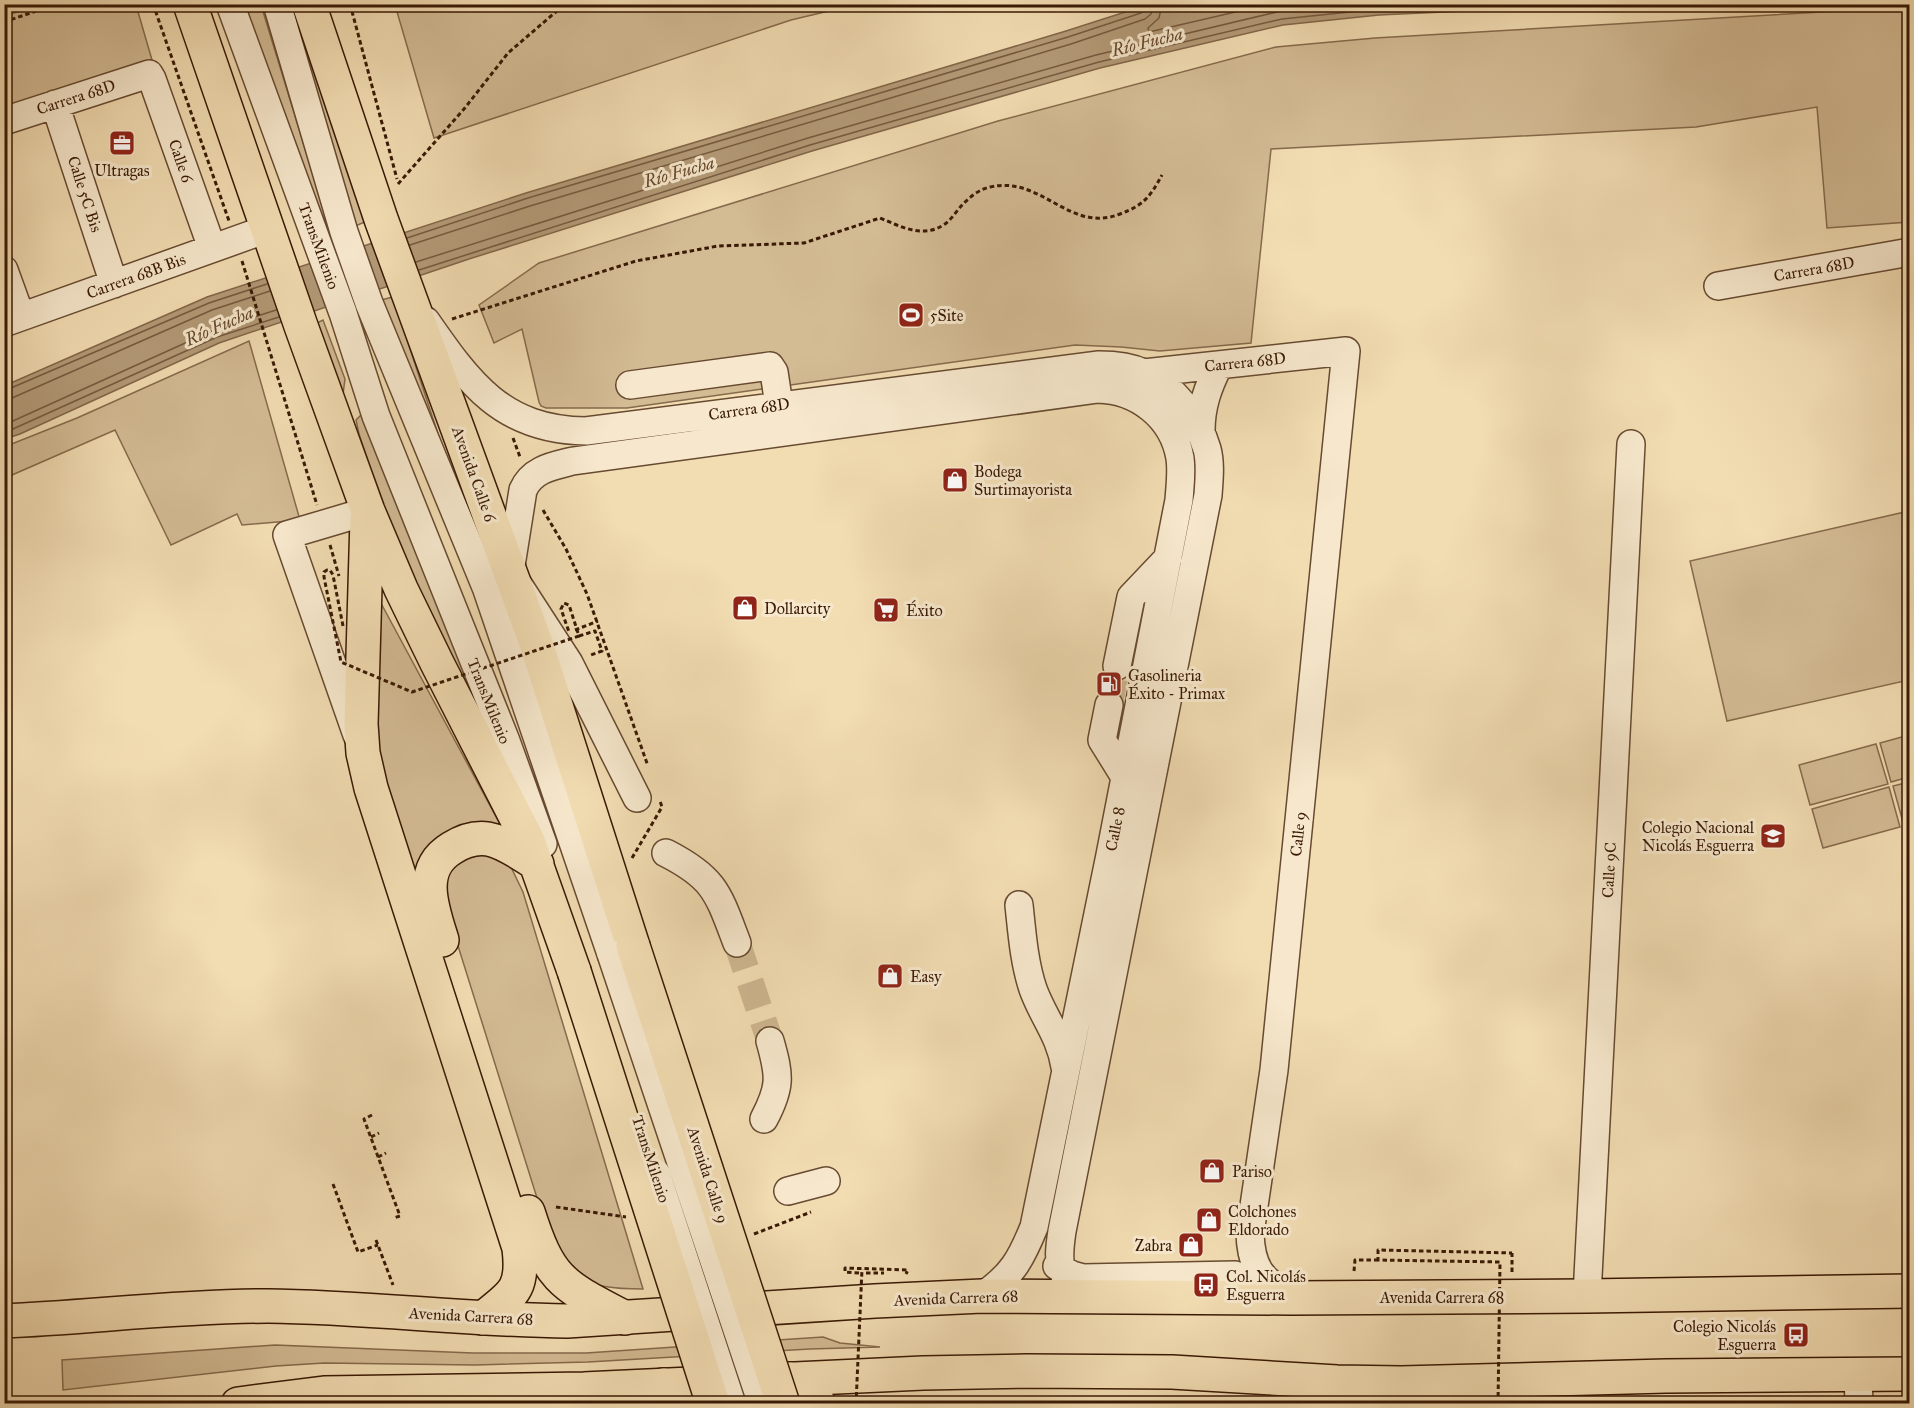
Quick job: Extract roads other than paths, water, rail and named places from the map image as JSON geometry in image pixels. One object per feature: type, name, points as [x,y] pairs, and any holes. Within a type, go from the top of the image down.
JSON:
[{"type":"main road","points":[[190,4],[301,326],[368,511],[401,589],[513,810],[537,864],[601,959],[714,1404]]},
{"type":"main road","name":"Avenida Calle 6","points":[[313,4],[321,40],[391,206],[410,298],[549,681],[601,959]]},
{"type":"main road","points":[[368,511],[362,710],[363,753],[371,789],[519,1248],[521,1273],[517,1287],[510,1296],[483,1318]]},
{"type":"main road","points":[[537,864],[503,844],[487,839],[473,839],[460,843],[447,851],[437,862],[430,876],[431,905],[541,1250],[553,1270],[566,1285],[625,1318]]},
{"type":"main road","name":"Avenida Calle 9","points":[[601,959],[786,1391]]},
{"type":"main road","name":"Avenida Carrera 68","points":[[7,1320],[266,1306],[356,1309],[483,1318],[567,1320],[982,1296],[1292,1298],[1910,1291]]},
{"type":"main road","points":[[248,1403],[324,1393],[532,1397],[786,1391],[1026,1371],[1182,1372],[1337,1382],[1401,1383],[1666,1376],[1858,1389],[1910,1374]]},
{"type":"main road","points":[[786,1391],[819,1404]]},
{"type":"street","name":"TransMilenio","points":[[230,4],[343,313],[376,416],[506,741],[601,959],[762,1404]]},
{"type":"street","name":"TransMilenio","points":[[277,4],[344,232],[369,303],[486,587],[601,959],[732,1404]]},
{"type":"street","name":"Carrera 68D","points":[[4,121],[148,74]]},
{"type":"street","name":"Calle 6","points":[[148,74],[224,244]]},
{"type":"street","name":"Calle 5C Bis","points":[[56,104],[114,284]]},
{"type":"street","name":"Carrera 68B Bis","points":[[13,320],[224,244],[271,242]]},
{"type":"street","name":"Carrera 68D","points":[[1718,286],[1910,252]]},
{"type":"street","points":[[4,270],[13,320]]},
{"type":"street","name":"Carrera 68D","points":[[410,298],[466,377],[490,399],[525,421],[547,428],[586,432],[1099,365],[1144,373]]},
{"type":"street","name":"Carrera 68D","points":[[510,572],[523,490],[534,474],[558,465],[1106,390],[1144,373],[1346,351]]},
{"type":"street","name":"Calle 9","points":[[1292,1298],[1267,1282],[1256,1268],[1250,1251],[1250,1233],[1274,1070],[1346,351]]},
{"type":"street","points":[[1200,431],[1205,397],[1219,365]]},
{"type":"street","points":[[630,385],[770,366],[774,372],[779,405]]},
{"type":"street","name":"Calle 8","points":[[1060,1269],[1059,1252],[1062,1231],[1208,495],[1210,471],[1207,451],[1200,431],[1189,411],[1172,392],[1144,373]]},
{"type":"street","name":"Calle 8","points":[[982,1296],[994,1289],[1014,1269],[1034,1227],[1179,500],[1181,475],[1176,442],[1167,425],[1152,408],[1140,400],[1106,390]]},
{"type":"street","name":"Calle 9C","points":[[1587,1296],[1631,444]]},
{"type":"street","points":[[363,753],[287,536],[368,511]]},
{"type":"street","points":[[1117,666],[1131,597],[1168,558]]},
{"type":"street","points":[[510,572],[569,663],[648,797]]},
{"type":"street","points":[[1109,705],[1102,740],[1125,777]]},
{"type":"street","points":[[666,853],[691,866],[714,889],[737,943]]},
{"type":"street","points":[[1019,905],[1026,968],[1034,992],[1060,1042],[1066,1073]]},
{"type":"street","points":[[764,1119],[777,1091],[778,1074],[770,1041]]},
{"type":"street","points":[[788,1191],[826,1181]]},
{"type":"street","points":[[1034,1227],[1044,1251],[1082,1295]]},
{"type":"street","points":[[1060,1269],[1083,1278],[1235,1275],[1244,1279],[1247,1286],[1245,1292],[1235,1296]]},
{"type":"water","name":"Río Fucha","points":[[1147,5],[1598,5],[1379,15],[1283,25],[1100,68],[812,151],[469,259],[219,343],[5,439],[4,386],[207,297],[526,193]]},
{"type":"tunnel","points":[[1109,705],[1117,666]]},
{"type":"tunnel","points":[[737,943],[770,1041]]},
{"type":"place","name":"Ultragas","points":[[122,143]]},
{"type":"place","name":"5Site","points":[[911,315]]},
{"type":"place","name":"Bodega Surtimayorista","points":[[955,480]]},
{"type":"place","name":"Dollarcity","points":[[745,608]]},
{"type":"place","name":"Éxito","points":[[886,610]]},
{"type":"place","name":"Gasolineria Éxito - Primax","points":[[1109,684]]},
{"type":"place","name":"Colegio Nacional Nicolás Esguerra","points":[[1773,836]]},
{"type":"place","name":"Easy","points":[[890,976]]},
{"type":"place","name":"Pariso","points":[[1212,1171]]},
{"type":"place","name":"Colchones Eldorado","points":[[1209,1220]]},
{"type":"place","name":"Zabra","points":[[1191,1245]]},
{"type":"place","name":"Col. Nicolás Esguerra","points":[[1206,1285]]},
{"type":"place","name":"Colegio Nicolás Esguerra","points":[[1796,1335]]}]
